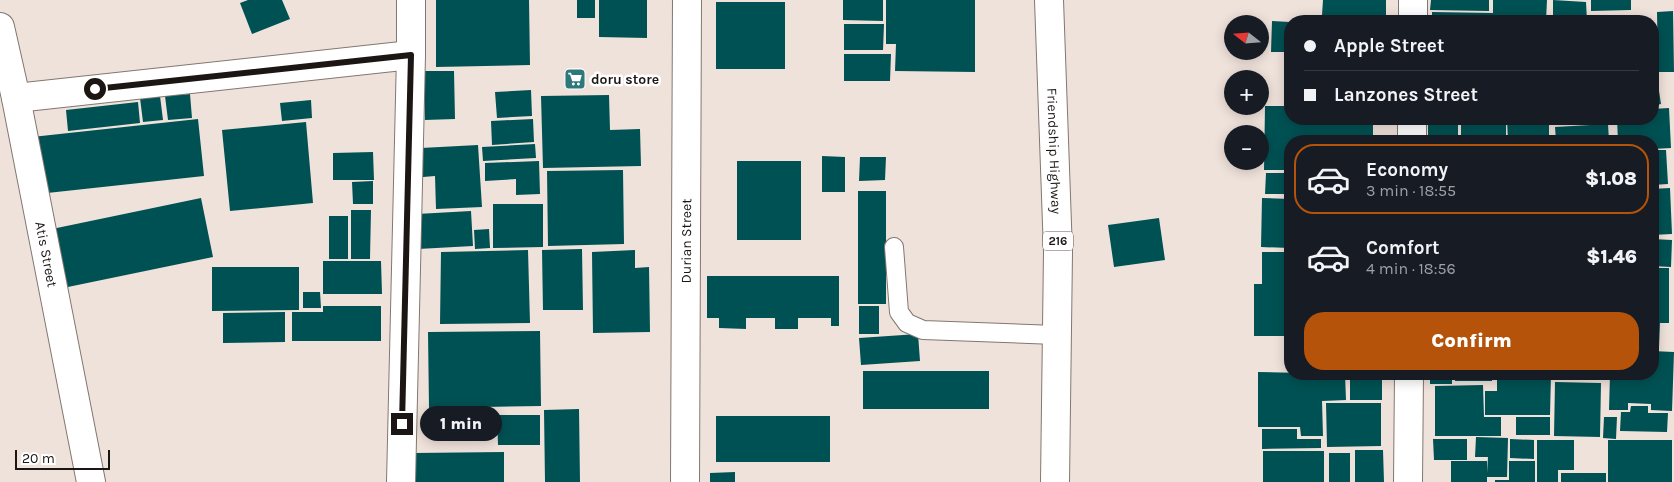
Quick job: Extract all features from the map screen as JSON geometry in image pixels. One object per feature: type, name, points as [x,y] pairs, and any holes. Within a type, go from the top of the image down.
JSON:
[{"type":"street","points":[[400,482],[411,0]]},
{"type":"street","name":"Durian Street","points":[[685,482],[687,0]]},
{"type":"street","name":"Friendship Highway","points":[[1050,0],[1058,252],[1055,482]]},
{"type":"street","points":[[1413,0],[1413,15]]},
{"type":"street","name":"Atis Street","points":[[0,27],[16,98],[92,482]]},
{"type":"street","points":[[16,98],[411,55]]},
{"type":"street","points":[[1408,482],[1409,380]]},
{"type":"lane","points":[[894,248],[899,312],[906,323],[923,330],[1056,335]]},
{"type":"building","points":[[248,0],[282,0],[290,19],[252,34],[240,3]]},
{"type":"building","points":[[436,0],[529,0],[530,65],[436,67]]},
{"type":"building","points":[[577,0],[595,0],[595,18],[577,18]]},
{"type":"building","points":[[599,0],[647,0],[647,38],[599,37]]},
{"type":"building","points":[[843,0],[883,0],[883,21],[843,20]]},
{"type":"building","points":[[886,0],[975,0],[975,72],[895,71],[896,44],[886,44]]},
{"type":"building","points":[[1323,0],[1386,0],[1386,15],[1322,15]]},
{"type":"building","points":[[1431,0],[1489,0],[1489,11],[1430,10]]},
{"type":"building","points":[[1493,0],[1547,0],[1546,15],[1432,15],[1432,12],[1493,13]]},
{"type":"building","points":[[1553,0],[1586,2],[1587,15],[1553,15]]},
{"type":"building","points":[[1591,0],[1631,0],[1631,10],[1591,11]]},
{"type":"building","points":[[716,2],[785,2],[785,69],[716,69]]},
{"type":"building","points":[[1673,11],[1674,72],[1659,72],[1659,15],[1657,15],[1657,12]]},
{"type":"building","points":[[1272,21],[1284,22],[1284,52],[1271,52]]},
{"type":"building","points":[[844,24],[884,24],[883,50],[844,50]]},
{"type":"building","points":[[844,54],[891,54],[890,81],[844,81]]},
{"type":"building","points":[[424,71],[454,71],[455,119],[425,120]]},
{"type":"building","points":[[531,90],[532,116],[497,118],[495,92]]},
{"type":"building","points":[[190,94],[192,118],[168,120],[165,96]]},
{"type":"building","points":[[609,95],[610,130],[640,129],[641,166],[543,168],[541,96]]},
{"type":"building","points":[[160,96],[163,120],[143,122],[140,98]]},
{"type":"building","points":[[311,100],[312,118],[282,121],[280,103]]},
{"type":"building","points":[[138,102],[140,123],[68,131],[66,110]]},
{"type":"building","points":[[1269,106],[1284,106],[1284,125],[1373,125],[1373,135],[1284,135],[1284,170],[1269,170],[1269,125],[1265,125],[1265,115],[1269,115]]},
{"type":"building","points":[[1669,108],[1671,148],[1659,149],[1659,135],[1618,135],[1617,125],[1659,125],[1659,109]]},
{"type":"building","points":[[198,119],[204,176],[38,194],[32,137]]},
{"type":"building","points":[[533,119],[534,142],[492,145],[491,121]]},
{"type":"building","points":[[306,122],[313,203],[230,211],[222,130]]},
{"type":"building","points":[[1428,125],[1458,125],[1458,135],[1428,135]]},
{"type":"building","points":[[1461,125],[1506,125],[1506,135],[1461,135]]},
{"type":"building","points":[[1507,125],[1549,125],[1549,135],[1508,135]]},
{"type":"building","points":[[1608,125],[1609,135],[1556,135],[1555,127]]},
{"type":"building","points":[[535,144],[536,158],[483,161],[482,147]]},
{"type":"building","points":[[478,145],[482,207],[436,209],[435,176],[423,177],[421,148]]},
{"type":"building","points":[[1659,150],[1666,150],[1668,184],[1659,185]]},
{"type":"building","points":[[373,152],[374,180],[333,180],[333,153]]},
{"type":"building","points":[[822,156],[845,157],[845,192],[822,192]]},
{"type":"building","points":[[860,157],[886,157],[885,180],[859,181]]},
{"type":"building","points":[[539,161],[540,194],[516,195],[516,179],[485,181],[485,163]]},
{"type":"building","points":[[737,161],[801,161],[801,240],[737,240]]},
{"type":"building","points":[[623,170],[624,244],[548,246],[547,171]]},
{"type":"building","points":[[1266,173],[1284,173],[1284,194],[1265,194]]},
{"type":"building","points":[[373,181],[373,204],[353,204],[352,182]]},
{"type":"building","points":[[1670,188],[1672,234],[1659,235],[1659,189]]},
{"type":"building","points":[[858,191],[886,191],[886,304],[858,304]]},
{"type":"building","points":[[201,198],[213,257],[63,288],[52,229]]},
{"type":"building","points":[[1262,198],[1284,199],[1284,248],[1261,247]]},
{"type":"building","points":[[493,204],[543,204],[543,247],[493,248]]},
{"type":"building","points":[[351,210],[371,210],[370,259],[351,259]]},
{"type":"building","points":[[471,211],[473,246],[418,249],[417,214]]},
{"type":"building","points":[[329,216],[348,216],[348,259],[329,259]]},
{"type":"building","points":[[1159,218],[1165,260],[1114,267],[1108,225]]},
{"type":"building","points":[[489,229],[490,248],[475,249],[474,230]]},
{"type":"building","points":[[1659,239],[1672,240],[1671,267],[1659,266]]},
{"type":"building","points":[[582,249],[583,310],[543,310],[542,250]]},
{"type":"building","points":[[528,250],[530,323],[440,324],[441,252]]},
{"type":"building","points":[[635,250],[635,268],[649,267],[650,332],[593,333],[592,252]]},
{"type":"building","points":[[1262,252],[1284,252],[1284,336],[1254,336],[1254,284],[1262,284]]},
{"type":"building","points":[[323,261],[381,261],[382,294],[323,294]]},
{"type":"building","points":[[212,267],[299,267],[299,310],[212,311]]},
{"type":"building","points":[[1659,268],[1669,268],[1669,323],[1660,323],[1659,348]]},
{"type":"building","points":[[707,276],[839,276],[839,326],[831,326],[831,318],[798,318],[798,329],[775,329],[775,318],[746,318],[746,329],[719,328],[719,318],[707,318]]},
{"type":"building","points":[[303,292],[320,292],[321,308],[303,308]]},
{"type":"building","points":[[323,306],[381,306],[381,341],[292,341],[292,312],[323,312]]},
{"type":"building","points":[[859,306],[879,306],[879,334],[859,334]]},
{"type":"building","points":[[285,312],[285,342],[223,343],[223,313]]},
{"type":"building","points":[[540,331],[541,406],[429,408],[428,332]]},
{"type":"building","points":[[918,334],[920,361],[861,365],[859,338]]},
{"type":"building","points":[[1659,351],[1674,352],[1672,411],[1651,410],[1651,404],[1628,403],[1628,410],[1609,410],[1610,380],[1659,380]]},
{"type":"building","points":[[863,371],[989,371],[989,409],[863,409]]},
{"type":"building","points":[[1258,372],[1284,373],[1284,380],[1345,380],[1346,400],[1322,401],[1323,436],[1301,436],[1300,427],[1258,427]]},
{"type":"building","points":[[1350,380],[1382,380],[1382,400],[1350,400]]},
{"type":"building","points":[[1430,380],[1452,380],[1452,384],[1430,384]]},
{"type":"building","points":[[1455,380],[1492,380],[1492,381]]},
{"type":"building","points":[[1497,380],[1551,380],[1550,415],[1485,415],[1485,391],[1497,391]]},
{"type":"building","points":[[1555,382],[1601,383],[1600,437],[1554,436]]},
{"type":"building","points":[[1483,385],[1484,417],[1501,417],[1501,436],[1435,436],[1435,386]]},
{"type":"building","points":[[1326,403],[1381,403],[1381,446],[1327,447]]},
{"type":"building","points":[[1631,406],[1648,406],[1648,413],[1668,413],[1667,432],[1620,431],[1621,412],[1630,412]]},
{"type":"building","points":[[579,409],[580,482],[545,482],[544,410]]},
{"type":"building","points":[[497,415],[540,415],[540,445],[498,445]]},
{"type":"building","points":[[716,416],[830,416],[830,462],[716,462]]},
{"type":"building","points":[[1516,417],[1550,417],[1550,435],[1516,435]]},
{"type":"building","points":[[1604,417],[1617,417],[1616,439],[1603,438]]},
{"type":"building","points":[[1262,429],[1297,429],[1297,439],[1321,439],[1321,448],[1262,449]]},
{"type":"building","points":[[1476,437],[1508,438],[1507,477],[1487,477],[1487,482],[1451,482],[1451,461],[1487,461],[1487,473],[1488,457],[1475,457]]},
{"type":"building","points":[[1433,439],[1467,439],[1467,460],[1434,460]]},
{"type":"building","points":[[1510,439],[1534,440],[1534,459],[1510,458]]},
{"type":"building","points":[[1537,440],[1574,440],[1574,470],[1558,470],[1558,482],[1537,482]]},
{"type":"building","points":[[1608,440],[1672,440],[1672,482],[1608,482]]},
{"type":"building","points":[[1355,450],[1383,450],[1384,482],[1355,482]]},
{"type":"building","points":[[1263,451],[1324,451],[1324,482],[1263,482]]},
{"type":"building","points":[[504,452],[504,482],[415,482],[414,453]]},
{"type":"building","points":[[1329,453],[1350,453],[1350,482],[1329,482]]},
{"type":"building","points":[[1509,461],[1535,461],[1535,482],[1495,482],[1495,480],[1509,480]]},
{"type":"building","points":[[735,472],[735,482],[710,482],[710,473]]},
{"type":"building","points":[[1561,473],[1606,473],[1606,482],[1561,482]]},
{"type":"place","name":"doru store","points":[[575,79]]},
{"type":"route","points":[[95,89],[411,55],[402,424]]}]
